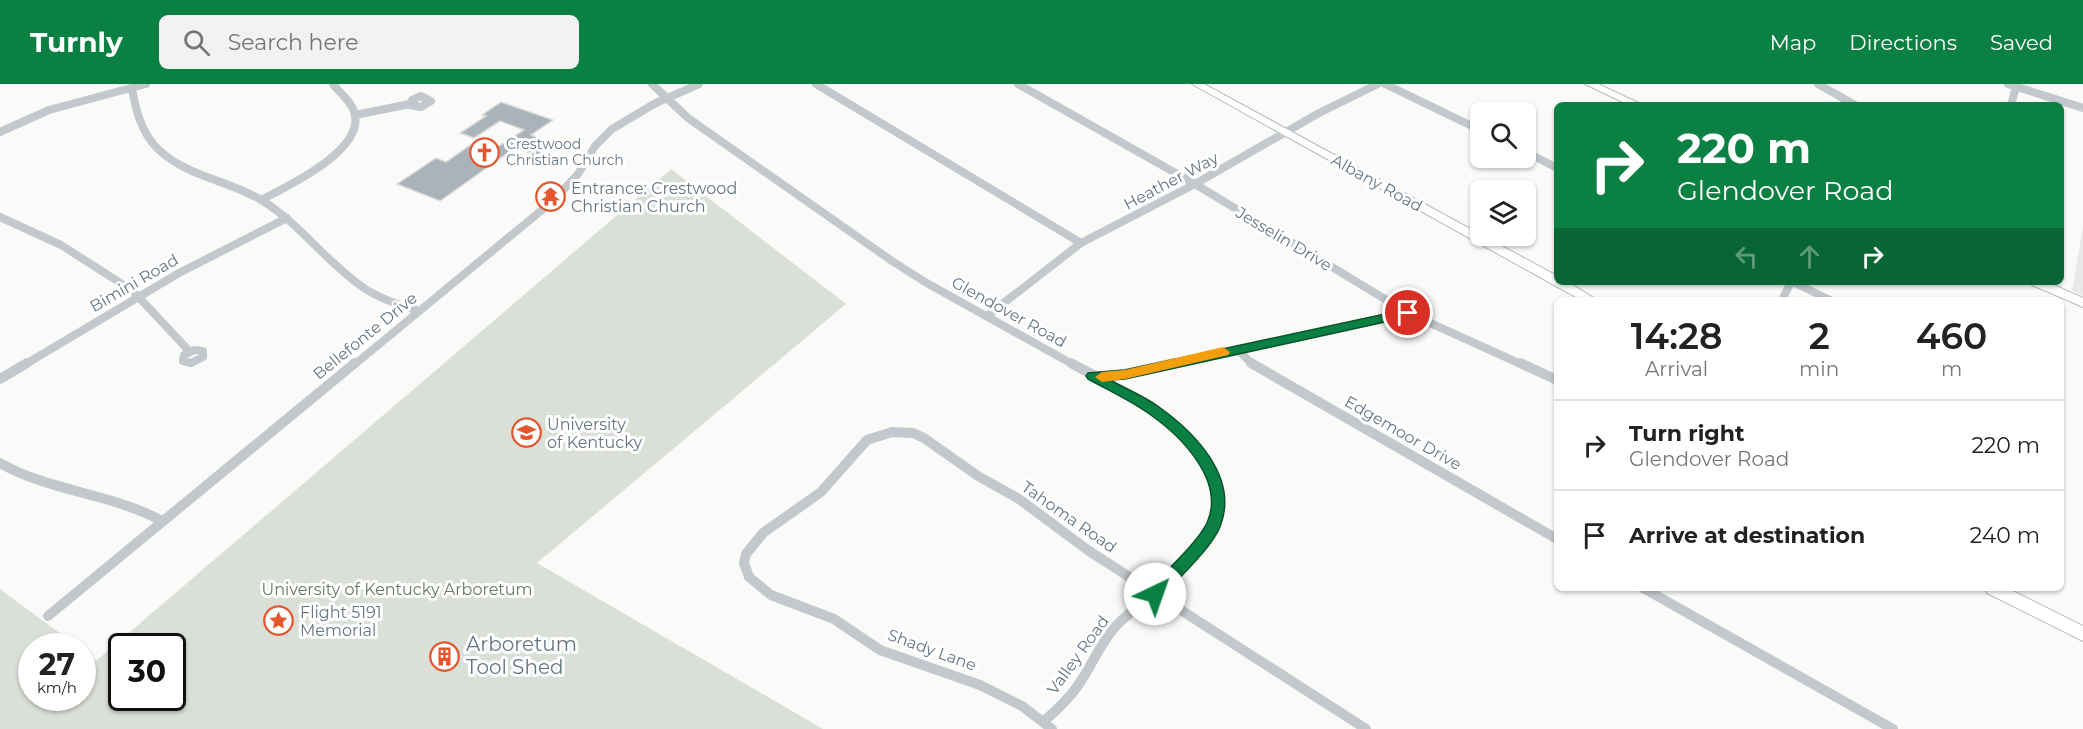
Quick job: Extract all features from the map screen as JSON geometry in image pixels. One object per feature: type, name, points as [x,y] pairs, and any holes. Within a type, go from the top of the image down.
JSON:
[{"type":"street","points":[[0,132],[49,110],[146,84]]},
{"type":"street","points":[[261,201],[310,174],[334,155],[353,129],[355,115],[348,100],[333,84]]},
{"type":"street","name":"Glendover Road","points":[[652,84],[688,118],[892,261],[1093,376]]},
{"type":"street","name":"Bellefonte Drive","points":[[48,616],[554,200],[578,174],[595,146],[612,129],[665,98],[699,84]]},
{"type":"street","points":[[816,84],[1081,243]]},
{"type":"street","name":"Jesselin Drive","points":[[1018,84],[1195,184],[1408,313],[1554,379]]},
{"type":"street","name":"Albany Road","points":[[1197,84],[1554,280]]},
{"type":"street","name":"Heather Way","points":[[987,316],[1081,243],[1195,184],[1319,113],[1378,84]]},
{"type":"street","points":[[1385,84],[1470,125]]},
{"type":"street","points":[[1590,84],[1631,102]]},
{"type":"street","points":[[1818,84],[1850,102]]},
{"type":"street","points":[[2007,84],[2064,102]]},
{"type":"street","points":[[2012,102],[2016,87]]},
{"type":"street","points":[[132,88],[145,132],[168,158],[261,201],[286,218],[365,289],[420,311]]},
{"type":"street","points":[[2064,102],[2083,108]]},
{"type":"street","points":[[355,115],[410,104]]},
{"type":"street","points":[[1536,157],[1554,166]]},
{"type":"street","points":[[0,217],[61,245],[139,296],[190,352]]},
{"type":"street","name":"Bimini Road","points":[[0,379],[179,273],[286,218]]},
{"type":"street","name":"Albany Road","points":[[1564,285],[1586,297]]},
{"type":"street","points":[[1798,285],[1824,297]]},
{"type":"street","points":[[2044,285],[2083,303]]},
{"type":"street","points":[[1093,376],[1125,374],[1408,313]]},
{"type":"street","name":"Edgemoor Drive","points":[[1237,349],[1256,368],[1554,537]]},
{"type":"street","name":"Valley Road","points":[[1048,725],[1080,683],[1114,628],[1140,604],[1155,594],[1202,541],[1214,524],[1218,501],[1212,474],[1200,455],[1174,427],[1153,409],[1093,376]]},
{"type":"street","name":"Tahoma Road","points":[[821,492],[867,440],[892,432],[913,433],[924,438],[978,476],[1019,499],[1089,551],[1366,729]]},
{"type":"street","points":[[0,463],[31,480],[113,498],[162,521]]},
{"type":"street","name":"Shady Lane","points":[[821,492],[763,533],[752,544],[744,563],[745,570],[755,584],[771,595],[834,619],[880,650],[980,685],[1022,706],[1048,725]]},
{"type":"street","points":[[1648,591],[1893,729]]},
{"type":"street","points":[[1998,591],[2083,634]]},
{"type":"shaded area","points":[[2083,226],[2083,296],[2072,291]]},
{"type":"green space","name":"University of Kentucky Arboretum","points":[[671,169],[846,304],[537,563],[823,729],[0,729],[0,589],[59,633],[18,633],[18,711],[96,711],[96,661],[108,651],[108,711],[186,711],[186,633],[129,633]]},
{"type":"building","name":"Crestwood Christian Church","points":[[501,102],[553,120],[531,135],[554,143],[537,155],[515,148],[440,201],[397,184],[436,158],[446,162],[479,139],[499,146],[524,130],[500,121],[474,138],[460,133],[486,116],[482,115]]},
{"type":"slow traffic","points":[[1102,377],[1223,352]]},
{"type":"place","name":"Crestwood Christian Church","points":[[485,152]]},
{"type":"place","name":"Entrance: Crestwood Christian Church","points":[[550,197]]},
{"type":"place","name":"University of Kentucky","points":[[526,433]]},
{"type":"place","name":"Flight 5191 Memorial","points":[[279,621]]},
{"type":"place","name":"Arboretum Tool Shed","points":[[445,656]]},
{"type":"route","points":[[1155,594],[1214,524],[1218,509],[1216,485],[1200,455],[1184,435],[1153,409],[1093,376],[1107,377],[1125,374],[1408,313]]}]
